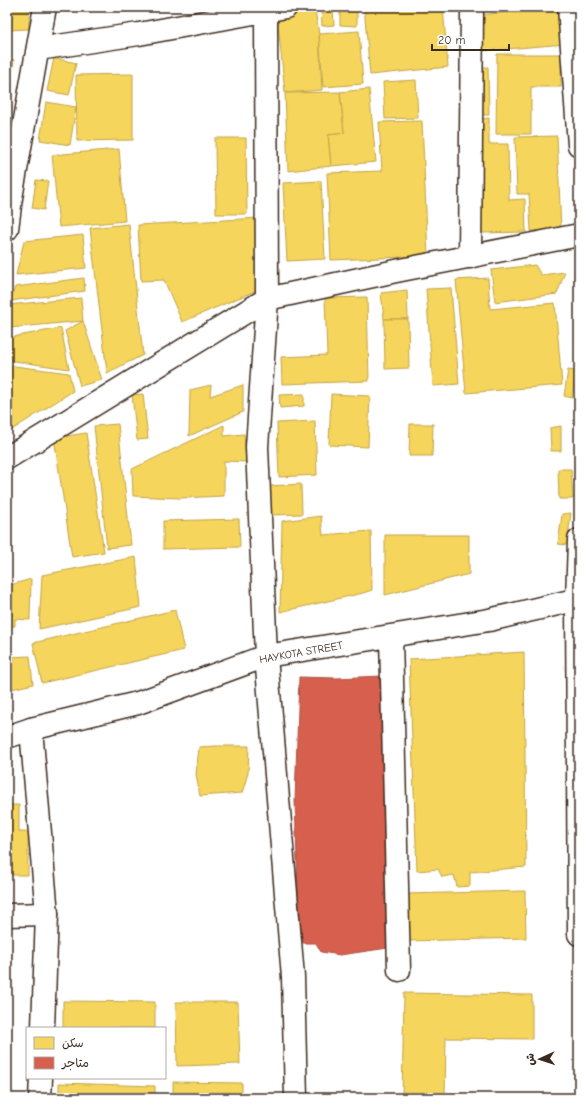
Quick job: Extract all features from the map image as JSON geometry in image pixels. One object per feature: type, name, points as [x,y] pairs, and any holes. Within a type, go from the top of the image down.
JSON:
[{"type":"street","points":[[7,229],[9,199],[45,7]]},
{"type":"street","points":[[470,257],[472,7]]},
{"type":"street","points":[[569,7],[579,145]]},
{"type":"street","points":[[38,49],[139,34],[235,12],[276,9],[267,299],[258,447],[266,656],[292,978],[296,1098]]},
{"type":"street","points":[[7,458],[267,299],[396,271],[579,235]]},
{"type":"street","points":[[579,540],[579,934]]},
{"type":"street","name":"HAYKOTA STREET","points":[[7,738],[31,729],[138,703],[266,656],[489,620],[578,600]]},
{"type":"street","points":[[391,637],[399,970]]},
{"type":"street","points":[[31,729],[47,914],[43,1027]]},
{"type":"street","points":[[7,915],[47,914]]},
{"type":"street","points":[[40,1098],[41,1079]]},
{"type":"building: سكن","points":[[69,7],[91,7],[68,11]]},
{"type":"building: سكن","points":[[321,7],[333,7],[334,25],[322,26]]},
{"type":"building: سكن","points":[[340,7],[357,7],[357,26],[340,25]]},
{"type":"building: سكن","points":[[364,7],[443,7],[448,67],[370,75]]},
{"type":"building: سكن","points":[[562,7],[565,44],[482,51],[479,15]]},
{"type":"building: سكن","points":[[7,9],[29,9],[29,29],[7,30]]},
{"type":"building: سكن","points":[[315,10],[319,34],[322,90],[285,93],[277,14]]},
{"type":"building: سكن","points":[[359,31],[363,84],[323,87],[319,34]]},
{"type":"building: سكن","points":[[497,54],[561,54],[561,87],[531,87],[531,134],[496,134]]},
{"type":"building: سكن","points":[[54,58],[76,63],[69,95],[47,91]]},
{"type":"building: سكن","points":[[7,59],[14,60],[9,97],[7,96]]},
{"type":"building: سكن","points":[[479,67],[488,67],[489,115],[479,115]]},
{"type":"building: سكن","points":[[133,74],[133,140],[77,141],[76,75]]},
{"type":"building: سكن","points":[[416,80],[418,118],[385,119],[383,82]]},
{"type":"building: سكن","points":[[369,89],[376,162],[331,166],[328,135],[344,133],[340,92]]},
{"type":"building: سكن","points":[[340,92],[344,133],[328,135],[331,166],[288,171],[285,93]]},
{"type":"building: سكن","points":[[46,102],[76,107],[70,145],[40,140]]},
{"type":"building: سكن","points":[[489,118],[489,144],[508,144],[509,200],[525,199],[526,232],[480,233],[478,119]]},
{"type":"building: سكن","points":[[422,121],[428,256],[331,260],[327,173],[382,171],[379,122]]},
{"type":"building: سكن","points":[[557,136],[561,230],[531,231],[529,194],[517,194],[515,137]]},
{"type":"building: سكن","points":[[215,138],[246,138],[247,214],[216,214]]},
{"type":"building: سكن","points":[[119,149],[125,221],[59,227],[52,155]]},
{"type":"building: سكن","points":[[36,180],[48,181],[44,210],[32,208]]},
{"type":"building: سكن","points":[[321,181],[325,259],[287,261],[283,183]]},
{"type":"building: سكن","points":[[259,218],[262,288],[182,322],[164,280],[141,281],[138,225]]},
{"type":"building: سكن","points":[[129,224],[143,355],[107,373],[90,228]]},
{"type":"building: سكن","points":[[83,235],[86,268],[16,275],[24,241]]},
{"type":"building: سكن","points":[[535,265],[541,275],[565,272],[557,294],[495,302],[491,270]]},
{"type":"building: سكن","points":[[84,278],[85,291],[10,301],[15,287]]},
{"type":"building: سكن","points":[[488,278],[490,309],[555,303],[562,385],[466,393],[456,280]]},
{"type":"building: سكن","points":[[451,288],[459,384],[433,386],[426,289]]},
{"type":"building: سكن","points":[[407,290],[408,319],[384,319],[381,293]]},
{"type":"building: سكن","points":[[367,297],[369,381],[282,384],[281,357],[327,355],[325,298]]},
{"type":"building: سكن","points":[[81,298],[83,321],[9,328],[7,305]]},
{"type":"building: سكن","points":[[384,319],[408,319],[409,368],[385,369]]},
{"type":"building: سكن","points":[[83,321],[102,380],[80,386],[65,331]]},
{"type":"building: سكن","points":[[61,328],[69,369],[7,360],[7,338]]},
{"type":"building: سكن","points":[[7,365],[69,373],[73,391],[7,433]]},
{"type":"building: سكن","points":[[568,370],[576,371],[572,398],[564,396]]},
{"type":"building: سكن","points":[[211,385],[210,396],[243,385],[243,412],[189,436],[190,390]]},
{"type":"building: سكن","points":[[143,394],[148,439],[137,440],[132,395]]},
{"type":"building: سكن","points":[[304,394],[304,406],[280,408],[279,395]]},
{"type":"building: سكن","points":[[331,394],[370,396],[368,447],[329,445]]},
{"type":"building: سكن","points":[[315,421],[317,475],[279,477],[277,423]]},
{"type":"building: سكن","points":[[118,424],[131,545],[107,548],[94,426]]},
{"type":"building: سكن","points":[[410,424],[433,424],[432,456],[409,456]]},
{"type":"building: سكن","points":[[224,425],[224,436],[244,434],[246,462],[224,461],[224,496],[179,498],[133,496],[132,469]]},
{"type":"building: سكن","points":[[561,426],[561,451],[551,451],[550,428]]},
{"type":"building: سكن","points":[[86,433],[104,552],[72,557],[54,438]]},
{"type":"building: سكن","points":[[558,469],[571,469],[573,499],[559,499]]},
{"type":"building: سكن","points":[[301,484],[302,514],[271,515],[270,486]]},
{"type":"building: سكن","points":[[571,513],[567,545],[558,544],[562,514]]},
{"type":"building: سكن","points":[[321,516],[323,535],[371,531],[372,590],[280,612],[282,521]]},
{"type":"building: سكن","points":[[239,519],[240,547],[163,549],[163,521]]},
{"type":"building: سكن","points":[[385,535],[469,535],[469,574],[385,595]]},
{"type":"building: سكن","points":[[136,557],[141,607],[39,629],[42,575]]},
{"type":"building: سكن","points":[[31,579],[30,620],[15,619],[15,626],[7,626],[7,586]]},
{"type":"building: سكن","points":[[175,610],[184,650],[42,683],[33,643]]},
{"type":"building: سكن","points":[[7,631],[10,631],[9,651],[7,651]]},
{"type":"building: سكن","points":[[524,652],[526,867],[470,872],[470,886],[457,887],[454,875],[442,877],[438,869],[417,871],[409,659]]},
{"type":"building: سكن","points":[[30,656],[33,684],[7,690],[7,657]]},
{"type":"building: سكن","points":[[249,746],[248,773],[242,793],[200,796],[196,774],[199,747]]},
{"type":"building: سكن","points":[[7,805],[19,805],[19,832],[28,832],[28,875],[7,875]]},
{"type":"building: سكن","points":[[525,891],[526,938],[407,941],[406,894]]},
{"type":"building: سكن","points":[[7,947],[11,1098],[7,1098]]},
{"type":"building: سكن","points":[[404,993],[532,995],[532,1039],[446,1038],[445,1098],[402,1098]]},
{"type":"building: سكن","points":[[63,1001],[155,1002],[155,1027],[63,1027]]},
{"type":"building: سكن","points":[[176,1002],[238,1002],[240,1064],[177,1066]]},
{"type":"building: سكن","points":[[173,1082],[242,1083],[242,1098],[173,1098]]},
{"type":"building: سكن","points":[[59,1083],[155,1086],[155,1098],[59,1098]]},
{"type":"building: متاجر","points":[[382,676],[388,948],[340,955],[321,952],[316,943],[303,943],[299,920],[295,801],[299,677],[336,678]]}]
